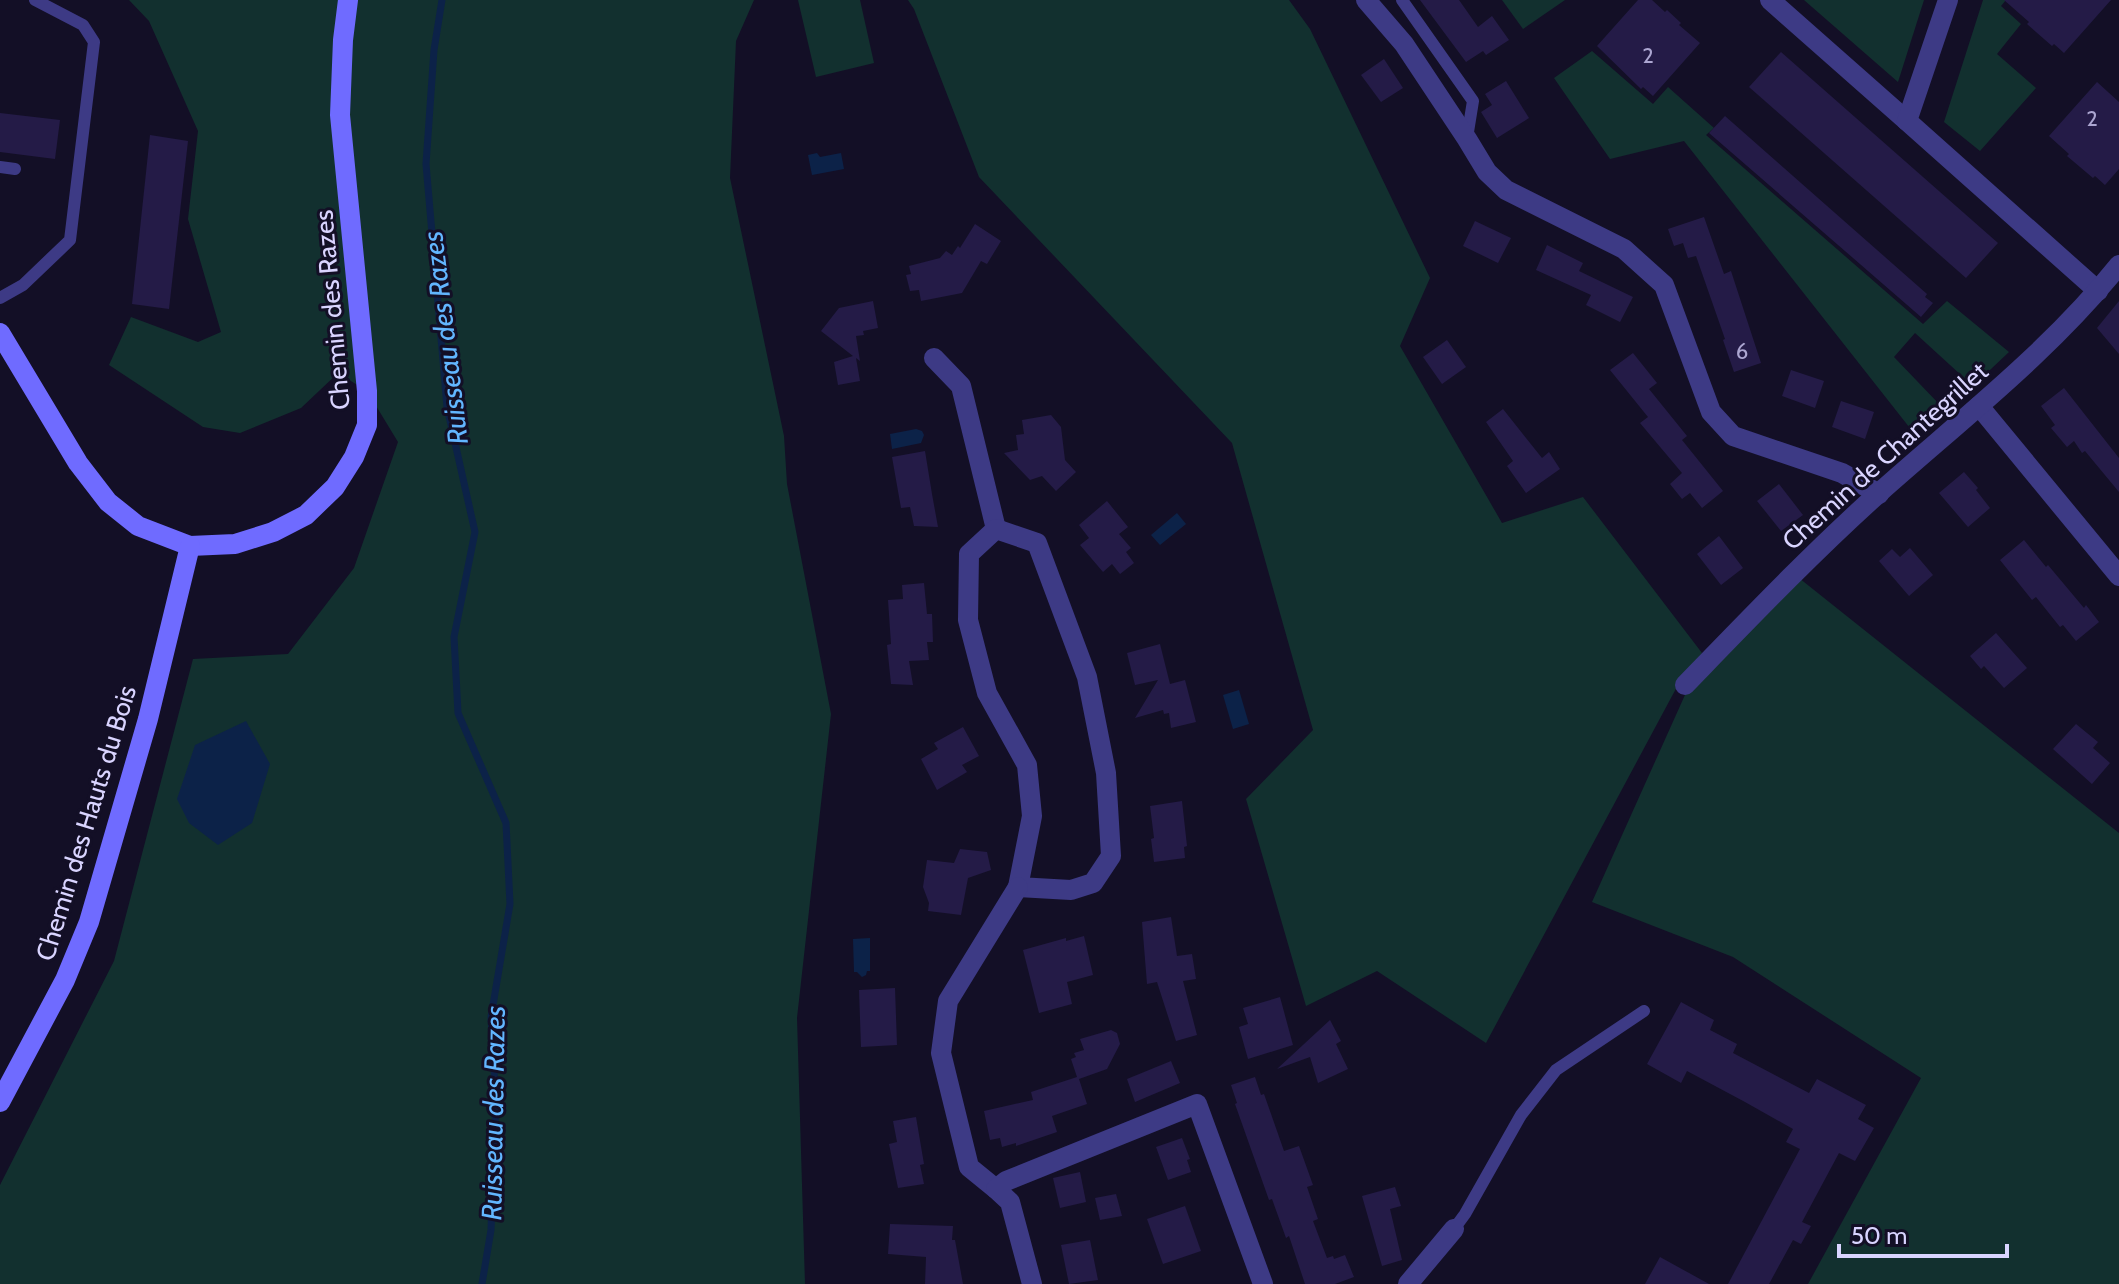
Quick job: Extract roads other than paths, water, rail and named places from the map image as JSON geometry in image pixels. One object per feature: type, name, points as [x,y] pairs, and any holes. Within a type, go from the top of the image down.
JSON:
[{"type":"street","name":"Chemin des Razes","points":[[0,333],[78,463],[108,502],[138,526],[190,546],[235,544],[273,532],[306,515],[335,487],[354,457],[367,425],[367,391],[340,115],[348,0]]},
{"type":"street","points":[[1366,0],[1404,44],[1487,172],[1506,190],[1624,249],[1664,285],[1711,412],[1733,436],[1842,473],[1879,494]]},
{"type":"street","points":[[1770,0],[2098,291]]},
{"type":"street","points":[[1907,121],[1948,0]]},
{"type":"street","name":"Chemin de Chantegrillet","points":[[1685,685],[1791,576],[2043,349],[2119,265]]},
{"type":"street","points":[[934,358],[961,386],[996,529]]},
{"type":"street","points":[[1979,406],[2119,576]]},
{"type":"street","points":[[996,529],[969,554],[968,620],[987,693],[1027,765],[1032,816],[1018,887],[948,1001],[941,1053],[969,1167],[1010,1202],[1032,1284]]},
{"type":"street","points":[[996,529],[1037,543],[1087,677],[1106,773],[1111,856],[1093,883],[1071,890],[1018,887]]},
{"type":"street","name":"Chemin des Hauts du Bois","points":[[0,1102],[65,980],[89,922],[148,719],[190,546]]},
{"type":"street","points":[[996,1189],[1006,1181],[1197,1104],[1263,1284]]},
{"type":"street","points":[[1408,1284],[1454,1229]]},
{"type":"lane","points":[[0,298],[23,285],[70,240],[94,42],[83,25],[35,0]]},
{"type":"lane","points":[[1402,0],[1473,101],[1467,139]]},
{"type":"lane","points":[[0,167],[15,169]]},
{"type":"lane","points":[[1454,1229],[1521,1115],[1556,1070],[1644,1011]]},
{"type":"water","points":[[817,153],[820,157],[841,153],[844,169],[812,175],[808,155]]},
{"type":"water","points":[[916,429],[924,435],[921,443],[892,449],[890,434]]},
{"type":"water","points":[[1177,513],[1186,524],[1160,545],[1151,535]]},
{"type":"water","points":[[1239,690],[1249,724],[1233,729],[1223,695]]},
{"type":"water","points":[[246,721],[270,764],[252,823],[218,845],[189,823],[177,799],[195,745]]},
{"type":"water","points":[[870,938],[870,971],[862,977],[854,972],[853,939]]},
{"type":"waterway","name":"Ruisseau des Razes","points":[[442,0],[434,50],[426,164],[447,407],[475,532],[454,637],[458,713],[506,823],[510,904],[491,1017],[496,1103],[491,1230],[482,1284]]}]
